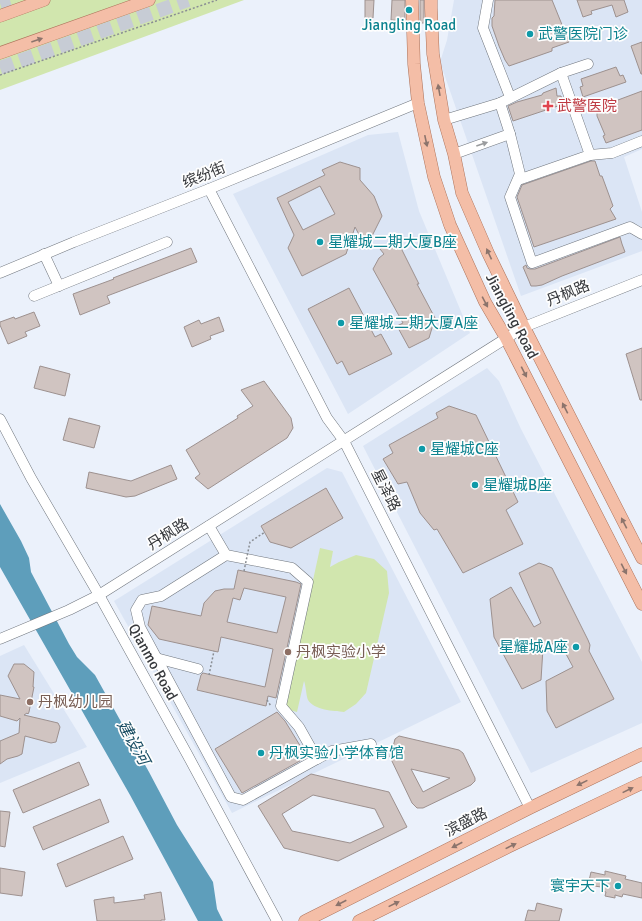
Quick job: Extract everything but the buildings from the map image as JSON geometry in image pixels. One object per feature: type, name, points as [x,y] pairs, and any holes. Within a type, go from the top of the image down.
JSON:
[{"type":"main road","points":[[0,16],[44,0]]},
{"type":"main road","points":[[0,53],[149,0]]},
{"type":"main road","name":"Jiangling Road","points":[[412,0],[414,64],[418,103],[434,177],[450,225],[485,302],[506,338],[642,604]]},
{"type":"main road","name":"Jiangling Road","points":[[431,0],[430,8],[433,54],[444,120],[454,154],[462,193],[488,253],[524,327],[642,558]]},
{"type":"main road","name":"滨盛路","points":[[305,921],[530,808],[642,754]]},
{"type":"main road","points":[[359,921],[508,847],[642,783]]},
{"type":"street","points":[[488,0],[483,28],[510,97]]},
{"type":"street","points":[[444,120],[500,103],[561,73],[588,64]]},
{"type":"street","points":[[561,73],[590,155]]},
{"type":"street","name":"缤纷街","points":[[0,273],[418,103]]},
{"type":"street","points":[[500,103],[510,134],[520,174],[510,197],[532,263],[630,227],[642,234]]},
{"type":"street","points":[[454,154],[510,134]]},
{"type":"street","points":[[518,180],[590,155],[612,153],[642,141]]},
{"type":"street","name":"星泽路","points":[[209,189],[327,418],[344,441],[530,808]]},
{"type":"street","points":[[34,296],[167,242]]},
{"type":"street","points":[[44,254],[59,286]]},
{"type":"street","name":"丹枫路","points":[[0,639],[99,595],[524,327],[642,280]]},
{"type":"street","name":"Qianmo Road","points":[[0,419],[31,478],[99,595],[187,754],[277,921]]},
{"type":"street","points":[[209,526],[226,555]]},
{"type":"street","points":[[317,759],[299,727],[281,706],[308,582],[292,568],[226,555],[160,596],[142,600],[136,610],[140,627],[231,797],[243,800],[332,751],[371,744]]},
{"type":"street","points":[[156,658],[198,669]]},
{"type":"street","points":[[173,689],[172,678],[174,671],[183,665]]},
{"type":"path","points":[[0,74],[217,0]]},
{"type":"path","points":[[244,571],[250,542],[265,532]]},
{"type":"path","points":[[209,675],[214,651]]},
{"type":"shaded area","name":"武警医院","points":[[454,0],[642,0],[642,149],[624,157],[642,212],[642,251],[521,296],[440,62],[447,40]]},
{"type":"shaded area","points":[[398,132],[419,211],[470,333],[348,414],[233,194],[368,135]]},
{"type":"shaded area","points":[[487,368],[499,381],[521,429],[642,662],[642,723],[531,773],[363,446]]},
{"type":"shaded area","name":"丹枫实验小学","points":[[327,468],[342,472],[461,702],[232,813],[114,601]]},
{"type":"shaded area","name":"丹枫幼儿园","points":[[24,645],[87,747],[0,783],[0,656]]},
{"type":"green space","points":[[0,0],[244,0],[0,90]]},
{"type":"green space","points":[[320,548],[333,551],[330,567],[356,555],[374,559],[387,571],[389,593],[366,693],[356,704],[344,712],[319,708],[311,703],[307,698],[304,681],[297,712],[285,709]]},
{"type":"water","points":[[0,504],[21,541],[29,558],[31,572],[69,644],[77,657],[95,675],[177,825],[213,882],[217,909],[223,921],[198,921],[130,795],[0,567]]},
{"type":"tunnel","points":[[0,3],[10,0]]},
{"type":"tunnel","points":[[0,68],[188,0]]},
{"type":"place","name":"Jiangling Road","points":[[409,10]]},
{"type":"place","name":"武警医院门诊","points":[[530,34]]},
{"type":"place","name":"武警医院","points":[[548,106]]},
{"type":"place","name":"星耀城二期大厦B座","points":[[320,242]]},
{"type":"place","name":"星耀城二期大厦A座","points":[[341,323]]},
{"type":"place","name":"星耀城C座","points":[[422,449]]},
{"type":"place","name":"星耀城B座","points":[[475,485]]},
{"type":"place","name":"星耀城A座","points":[[576,647]]},
{"type":"place","name":"丹枫实验小学","points":[[288,652]]},
{"type":"place","name":"丹枫幼儿园","points":[[30,702]]},
{"type":"place","name":"丹枫实验小学体育馆","points":[[261,753]]},
{"type":"place","name":"寰宇天下","points":[[618,886]]},
{"type":"water label","name":"建设河","points":[[134,742]]}]
